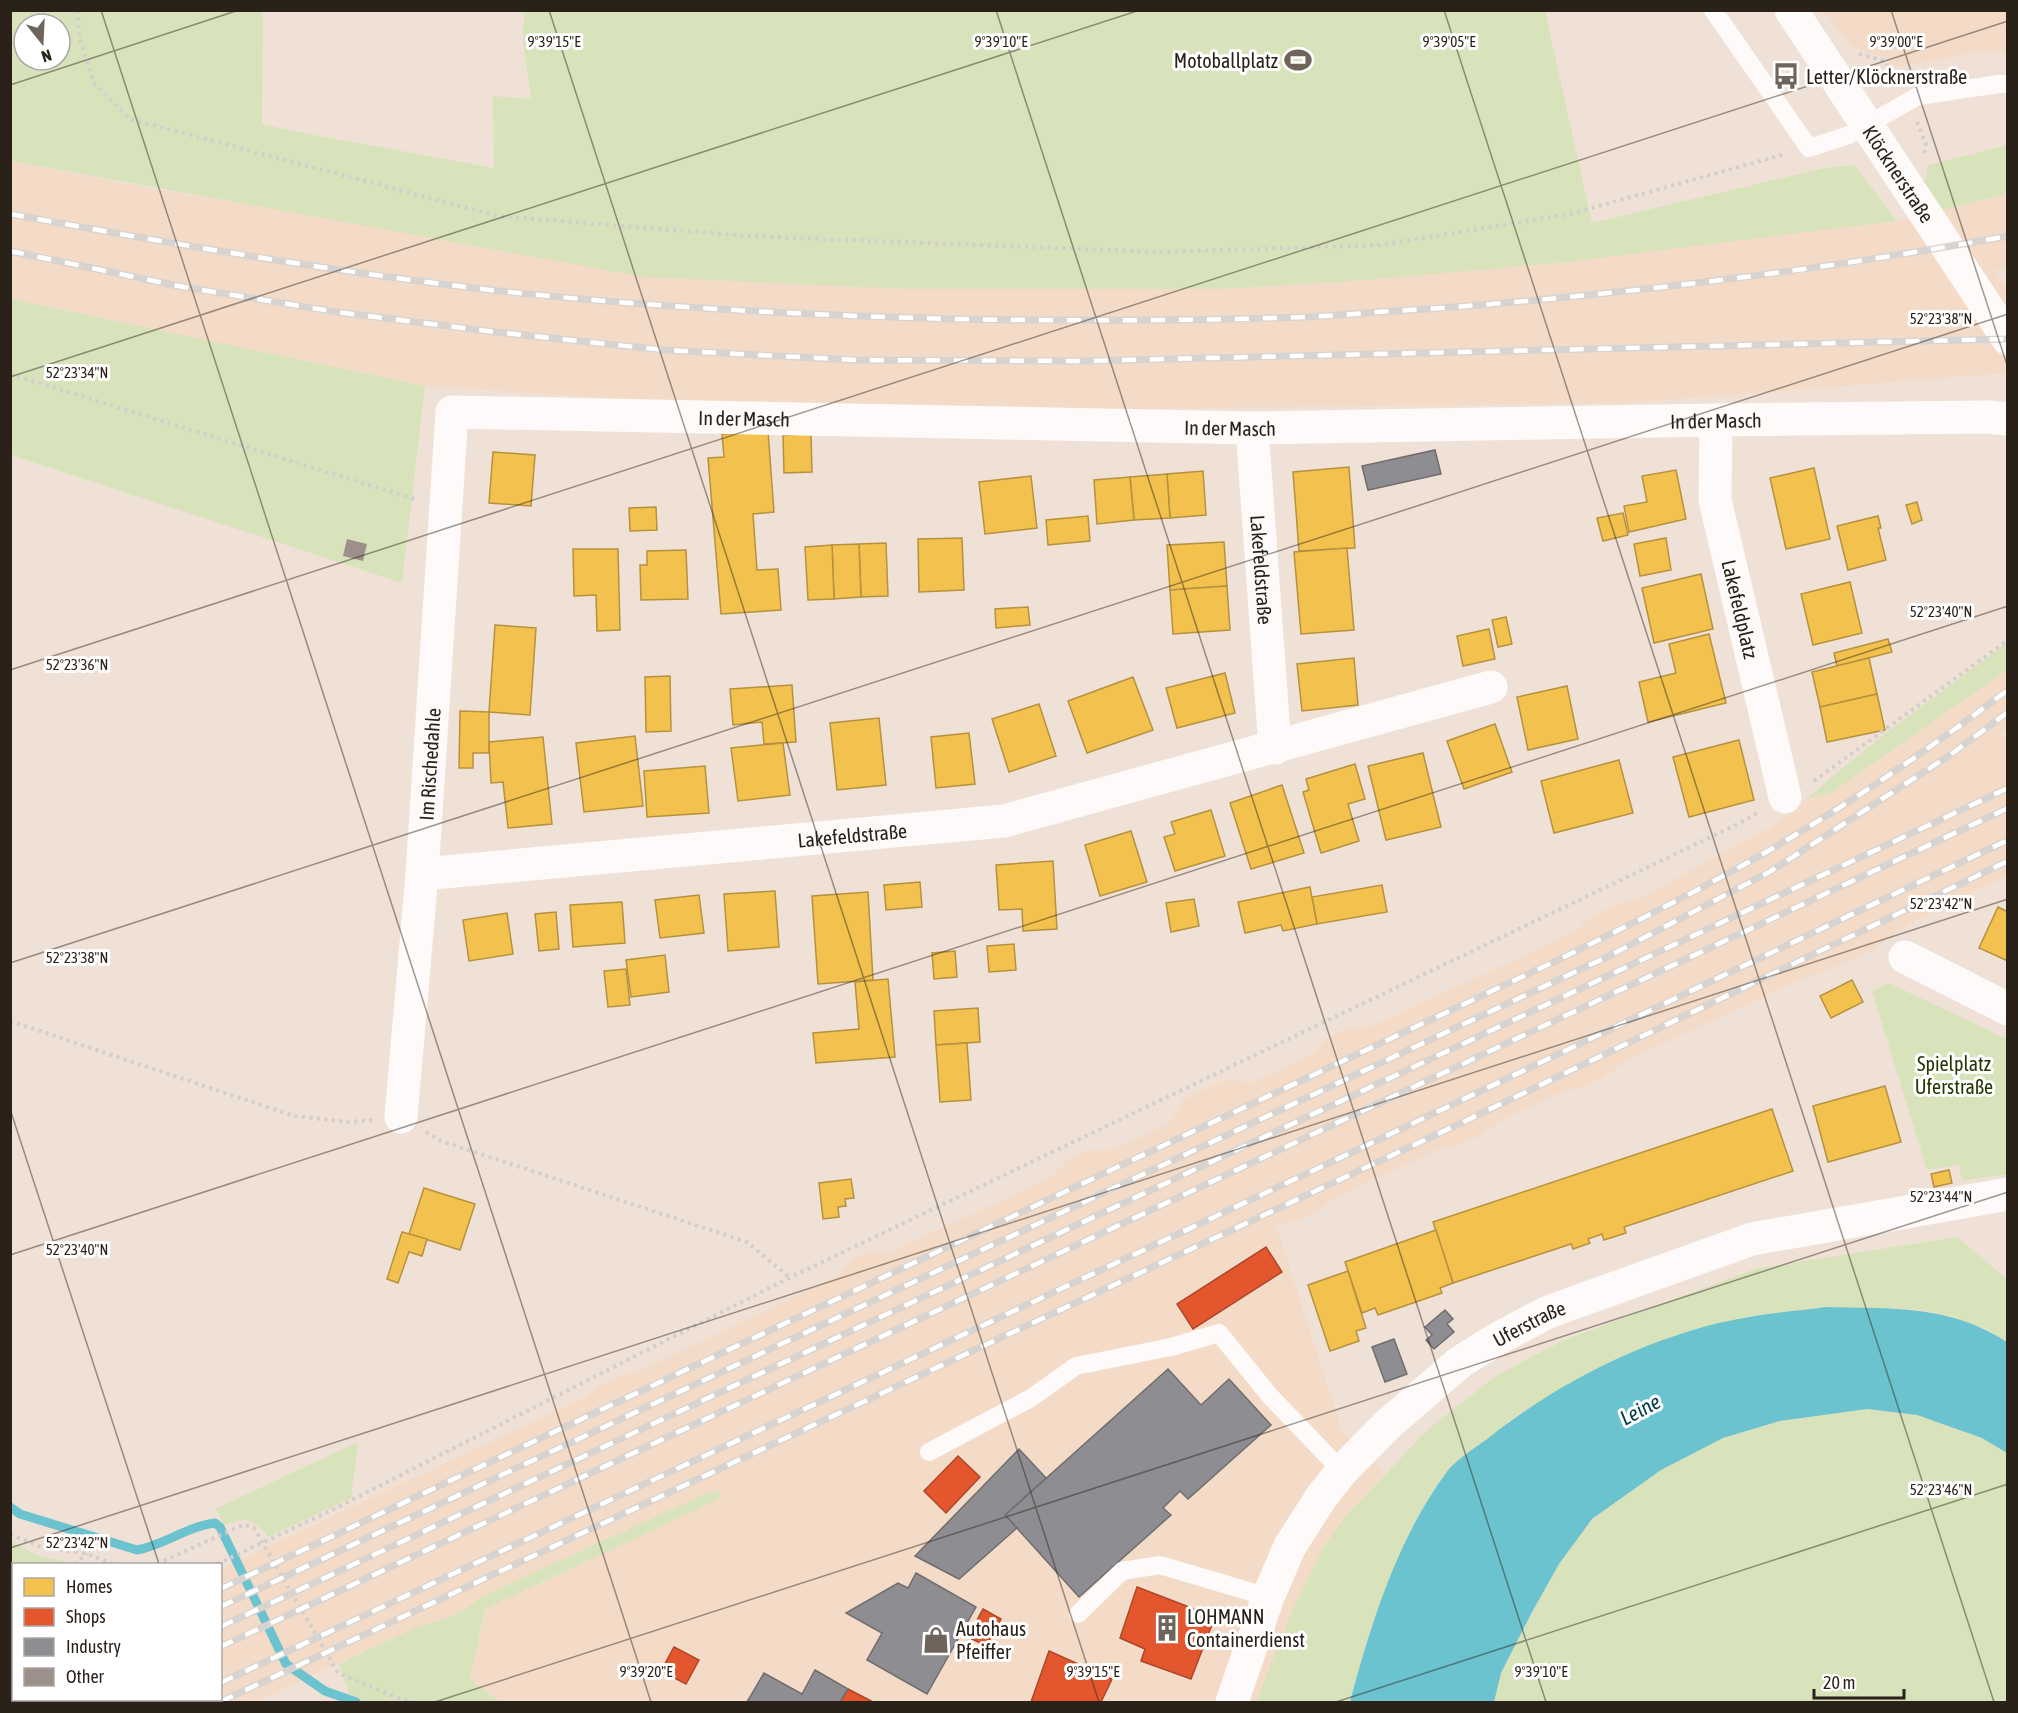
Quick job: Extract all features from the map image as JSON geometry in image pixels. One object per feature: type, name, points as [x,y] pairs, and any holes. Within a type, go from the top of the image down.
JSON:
[{"type":"street","name":"Klöcknerstraße","points":[[1791,10],[2007,339]]},
{"type":"street","name":"Im Rischedahle","points":[[401,1117],[422,874],[452,412]]},
{"type":"street","name":"In der Masch","points":[[452,412],[1252,428],[1716,420],[1988,417],[2007,419]]},
{"type":"street","name":"Lakefeldplatz","points":[[1716,420],[1715,500],[1785,797]]},
{"type":"street","name":"Lakefeldstraße","points":[[1252,428],[1275,748]]},
{"type":"street","name":"Lakefeldstraße","points":[[422,874],[1004,821],[1491,687]]},
{"type":"street","points":[[1905,957],[2007,1009]]},
{"type":"street","name":"Uferstraße","points":[[1232,1702],[1268,1597],[1290,1546],[1322,1496],[1342,1471],[1386,1425],[1460,1362],[1548,1312],[1752,1239],[2007,1194]]},
{"type":"lane","points":[[1713,10],[1809,148],[1849,135],[1918,96],[2007,84]]},
{"type":"lane","points":[[929,1452],[1031,1398],[1076,1366],[1171,1347],[1219,1333],[1270,1396],[1342,1471]]},
{"type":"lane","points":[[1078,1614],[1122,1571],[1160,1565],[1268,1597]]},
{"type":"path","points":[[78,10],[79,36],[94,83],[130,119],[498,216],[723,234],[1160,252],[1380,244],[1570,214],[1809,148]]},
{"type":"path","points":[[10,374],[445,508]]},
{"type":"path","points":[[219,1563],[332,1510],[789,1278],[1726,830],[1821,777],[2007,640]]},
{"type":"path","points":[[10,1021],[294,1116],[349,1122],[401,1117],[441,1141],[747,1242],[789,1278]]},
{"type":"path","points":[[159,1563],[228,1531],[246,1525],[254,1528],[338,1673],[398,1698],[415,1702]]},
{"type":"path","points":[[10,1534],[41,1547],[87,1554],[111,1563]]},
{"type":"path","points":[[75,1563],[87,1554]]},
{"type":"shaded area","points":[[1824,11],[2007,11],[2007,52],[1982,51],[1893,68],[1887,58],[1853,48]]},
{"type":"shaded area","points":[[10,161],[154,189],[290,211],[905,289],[1220,289],[1341,282],[1559,263],[1897,221],[2007,194],[2007,268],[1994,270],[2007,289],[2007,373],[1628,403],[1050,410],[713,405],[425,386],[11,299]]},
{"type":"shaded area","points":[[2007,670],[2007,729],[2000,734],[2008,739],[2007,876],[1916,920],[1871,950],[1826,971],[1806,977],[1624,1062],[1604,1077],[1583,1087],[1562,1092],[1500,1121],[1483,1134],[1461,1144],[1440,1149],[1337,1197],[1319,1210],[1298,1220],[1276,1225],[1342,1431],[1385,1474],[1344,1517],[1323,1548],[1294,1606],[1256,1702],[500,1702],[470,1679],[485,1609],[549,1580],[718,1490],[481,1597],[465,1609],[442,1620],[421,1625],[255,1702],[11,1702],[10,1668],[12,1667],[12,1701],[222,1701],[222,1569],[586,1397],[599,1386],[618,1377],[636,1373],[840,1274],[851,1261],[871,1252],[893,1251],[1052,1177],[1067,1160],[1090,1150],[1112,1151],[1171,1122],[1182,1100],[1228,1079],[1250,1083],[1311,1055],[1327,1038],[1348,1028],[1370,1027],[1575,932],[1588,919],[1614,905],[1640,898],[1771,827],[1807,799],[1832,792]]},
{"type":"green space","points":[[10,11],[263,11],[262,124],[494,168],[493,96],[531,99],[523,42],[524,11],[1545,11],[1592,223],[1825,168],[1855,165],[1897,221],[1559,263],[1341,282],[1220,289],[905,289],[643,277],[11,161]]},
{"type":"green space","points":[[2007,145],[2007,194],[1939,211],[1921,181],[1926,179],[1928,165]]},
{"type":"green space","points":[[11,299],[425,386],[402,583],[11,455]]},
{"type":"green space","points":[[2007,643],[2007,670],[1832,792],[1807,799],[1880,738]]},
{"type":"green space","name":"Spielplatz Uferstraße","points":[[1889,983],[2007,1039],[2007,1174],[1962,1181],[1959,1165],[1927,1170],[1872,991]]},
{"type":"green space","points":[[1957,1237],[2007,1279],[2007,1342],[1986,1329],[1950,1316],[1914,1309],[1825,1307],[1747,1317],[1675,1335],[1604,1365],[1519,1414],[1447,1471],[1417,1520],[1396,1563],[1371,1627],[1350,1702],[1256,1702],[1294,1606],[1323,1548],[1344,1518],[1427,1430],[1496,1376],[1562,1341],[1755,1269]]},
{"type":"green space","points":[[1867,1409],[1917,1415],[1982,1438],[2007,1453],[2007,1702],[1493,1702],[1501,1673],[1531,1614],[1559,1564],[1592,1519],[1661,1470],[1723,1438],[1780,1421]]},
{"type":"green space","points":[[358,1442],[351,1498],[268,1537],[258,1526],[249,1521],[225,1525],[215,1509]]},
{"type":"green space","points":[[718,1490],[721,1498],[485,1609],[470,1679],[500,1702],[352,1702],[339,1664],[421,1625],[442,1620],[465,1609],[481,1597]]},
{"type":"green space","points":[[11,1541],[39,1556],[73,1563],[12,1563],[11,1668]]},
{"type":"water","name":"Leine","points":[[1825,1307],[1897,1309],[1941,1315],[1985,1330],[2007,1342],[2007,1453],[1982,1438],[1917,1415],[1867,1409],[1780,1421],[1723,1438],[1661,1470],[1592,1519],[1559,1564],[1531,1614],[1501,1673],[1494,1702],[1350,1702],[1377,1612],[1400,1554],[1429,1499],[1446,1473],[1461,1458],[1549,1395],[1580,1377],[1646,1346],[1715,1324],[1758,1315]]},
{"type":"building: Homes","points":[[768,431],[774,512],[753,514],[757,570],[778,569],[781,610],[721,614],[708,458],[724,457],[722,434]]},
{"type":"building: Homes","points":[[811,434],[812,472],[784,473],[783,435]]},
{"type":"building: Homes","points":[[493,452],[535,455],[531,506],[489,503]]},
{"type":"building: Homes","points":[[1349,467],[1355,548],[1299,551],[1293,472]]},
{"type":"building: Homes","points":[[1814,468],[1830,539],[1786,549],[1770,478]]},
{"type":"building: Homes","points":[[1676,470],[1686,519],[1629,532],[1624,506],[1647,502],[1642,476]]},
{"type":"building: Homes","points":[[1203,471],[1206,515],[1170,518],[1167,474]]},
{"type":"building: Homes","points":[[1167,474],[1170,518],[1134,520],[1130,477]]},
{"type":"building: Homes","points":[[1031,476],[1037,528],[985,534],[979,482]]},
{"type":"building: Homes","points":[[1130,477],[1134,520],[1097,524],[1094,480]]},
{"type":"building: Homes","points":[[1917,502],[1922,520],[1912,524],[1906,505]]},
{"type":"building: Homes","points":[[656,507],[657,530],[630,531],[629,508]]},
{"type":"building: Homes","points":[[1623,513],[1628,535],[1603,541],[1597,518]]},
{"type":"building: Homes","points":[[1088,516],[1090,541],[1048,545],[1046,520]]},
{"type":"building: Homes","points":[[1878,516],[1881,528],[1878,528],[1886,560],[1848,570],[1837,526]]},
{"type":"building: Homes","points":[[962,538],[964,590],[919,592],[918,539]]},
{"type":"building: Homes","points":[[1666,538],[1671,570],[1640,576],[1634,544]]},
{"type":"building: Homes","points":[[1224,542],[1227,586],[1170,590],[1167,545]]},
{"type":"building: Homes","points":[[886,543],[888,596],[861,597],[859,544]]},
{"type":"building: Homes","points":[[859,544],[861,597],[834,599],[832,545]]},
{"type":"building: Homes","points":[[832,545],[834,599],[808,600],[805,547]]},
{"type":"building: Homes","points":[[1347,548],[1354,630],[1301,634],[1294,552]]},
{"type":"building: Homes","points":[[573,549],[618,549],[620,630],[597,631],[596,595],[574,596]]},
{"type":"building: Homes","points":[[686,550],[688,599],[641,600],[640,565],[647,565],[647,551]]},
{"type":"building: Homes","points":[[1701,574],[1713,629],[1654,643],[1642,588]]},
{"type":"building: Homes","points":[[1850,582],[1862,633],[1813,645],[1801,594]]},
{"type":"building: Homes","points":[[1227,586],[1230,630],[1173,634],[1170,590]]},
{"type":"building: Homes","points":[[1028,607],[1030,625],[996,628],[995,609]]},
{"type":"building: Homes","points":[[1506,617],[1512,644],[1498,647],[1492,620]]},
{"type":"building: Homes","points":[[495,625],[536,628],[530,715],[489,712]]},
{"type":"building: Homes","points":[[1489,629],[1495,659],[1463,666],[1457,636]]},
{"type":"building: Homes","points":[[1709,634],[1726,703],[1648,722],[1639,682],[1676,673],[1669,644]]},
{"type":"building: Homes","points":[[1888,639],[1892,652],[1837,666],[1834,653]]},
{"type":"building: Homes","points":[[1354,658],[1358,705],[1302,711],[1297,664]]},
{"type":"building: Homes","points":[[1869,658],[1877,694],[1820,707],[1812,672]]},
{"type":"building: Homes","points":[[1225,673],[1235,713],[1177,728],[1166,688]]},
{"type":"building: Homes","points":[[670,676],[671,731],[646,732],[645,677]]},
{"type":"building: Homes","points":[[1133,677],[1153,730],[1087,753],[1068,701]]},
{"type":"building: Homes","points":[[792,685],[796,742],[764,744],[762,722],[733,725],[730,689]]},
{"type":"building: Homes","points":[[1567,686],[1578,739],[1528,750],[1517,697]]},
{"type":"building: Homes","points":[[1877,694],[1885,730],[1827,742],[1820,707]]},
{"type":"building: Homes","points":[[1039,704],[1056,756],[1009,772],[992,719]]},
{"type":"building: Homes","points":[[460,711],[489,712],[489,753],[473,753],[473,768],[459,768]]},
{"type":"building: Homes","points":[[879,718],[886,785],[837,790],[830,723]]},
{"type":"building: Homes","points":[[1495,724],[1512,772],[1464,789],[1447,741]]},
{"type":"building: Homes","points":[[969,733],[975,784],[936,788],[931,737]]},
{"type":"building: Homes","points":[[635,736],[643,806],[584,812],[576,743]]},
{"type":"building: Homes","points":[[543,737],[552,824],[508,828],[503,782],[491,783],[489,742]]},
{"type":"building: Homes","points":[[1739,740],[1754,800],[1689,817],[1673,757]]},
{"type":"building: Homes","points":[[783,743],[790,795],[738,801],[731,748]]},
{"type":"building: Homes","points":[[1423,753],[1441,827],[1386,840],[1368,766]]},
{"type":"building: Homes","points":[[1619,760],[1633,813],[1554,833],[1541,781]]},
{"type":"building: Homes","points":[[1355,764],[1365,799],[1348,804],[1359,841],[1321,853],[1303,792],[1309,790],[1306,779]]},
{"type":"building: Homes","points":[[705,766],[709,813],[647,817],[644,771]]},
{"type":"building: Homes","points":[[1282,785],[1304,853],[1251,869],[1230,803]]},
{"type":"building: Homes","points":[[1211,810],[1225,856],[1175,871],[1164,837],[1175,834],[1171,822]]},
{"type":"building: Homes","points":[[1131,831],[1147,882],[1100,896],[1085,845]]},
{"type":"building: Homes","points":[[1053,861],[1057,929],[1023,931],[1022,909],[999,910],[996,865]]},
{"type":"building: Homes","points":[[920,882],[922,907],[886,910],[884,885]]},
{"type":"building: Homes","points":[[1382,885],[1387,912],[1317,924],[1312,897]]},
{"type":"building: Homes","points":[[1310,887],[1317,924],[1283,931],[1281,925],[1245,933],[1238,902]]},
{"type":"building: Homes","points":[[775,891],[779,947],[728,951],[724,894]]},
{"type":"building: Homes","points":[[868,892],[873,980],[818,984],[812,896]]},
{"type":"building: Homes","points":[[699,895],[704,933],[660,938],[655,900]]},
{"type":"building: Homes","points":[[1194,899],[1199,926],[1171,932],[1166,903]]},
{"type":"building: Homes","points":[[622,902],[625,943],[573,947],[570,905]]},
{"type":"building: Homes","points":[[1998,907],[2008,912],[2008,961],[1979,948]]},
{"type":"building: Homes","points":[[556,912],[559,949],[539,951],[535,914]]},
{"type":"building: Homes","points":[[507,913],[513,954],[469,961],[463,920]]},
{"type":"building: Homes","points":[[1014,944],[1016,970],[989,972],[987,946]]},
{"type":"building: Homes","points":[[955,951],[957,977],[934,979],[932,953]]},
{"type":"building: Homes","points":[[665,955],[669,992],[631,997],[626,960]]},
{"type":"building: Homes","points":[[626,969],[630,1005],[608,1007],[604,971]]},
{"type":"building: Homes","points":[[888,979],[895,1057],[816,1063],[813,1033],[859,1029],[855,982]]},
{"type":"building: Homes","points":[[1852,980],[1863,1002],[1831,1018],[1820,996]]},
{"type":"building: Homes","points":[[978,1008],[980,1042],[936,1045],[934,1011]]},
{"type":"building: Homes","points":[[967,1043],[971,1100],[940,1102],[936,1045]]},
{"type":"building: Homes","points":[[1885,1086],[1901,1142],[1828,1162],[1813,1106]]},
{"type":"building: Homes","points":[[1772,1109],[1793,1171],[1624,1227],[1626,1233],[1604,1240],[1602,1234],[1588,1239],[1590,1243],[1573,1249],[1571,1244],[1453,1283],[1433,1222]]},
{"type":"building: Homes","points":[[1949,1170],[1952,1183],[1934,1187],[1931,1174]]},
{"type":"building: Homes","points":[[851,1179],[854,1198],[845,1199],[846,1206],[838,1207],[839,1217],[823,1219],[819,1183]]},
{"type":"building: Homes","points":[[424,1188],[475,1204],[460,1250],[409,1234]]},
{"type":"building: Homes","points":[[1436,1230],[1453,1283],[1440,1288],[1442,1293],[1378,1315],[1375,1308],[1362,1313],[1345,1262]]},
{"type":"building: Homes","points":[[402,1232],[427,1239],[422,1256],[409,1252],[398,1283],[387,1279]]},
{"type":"building: Homes","points":[[1348,1271],[1366,1328],[1356,1331],[1359,1341],[1330,1351],[1308,1285]]},
{"type":"building: Shops","points":[[1266,1247],[1282,1272],[1193,1329],[1177,1304]]},
{"type":"building: Shops","points":[[958,1456],[980,1477],[946,1513],[924,1491]]},
{"type":"building: Shops","name":"LOHMANN Containerdienst","points":[[1137,1587],[1215,1617],[1191,1679],[1141,1661],[1145,1649],[1120,1638]]},
{"type":"building: Shops","points":[[983,1609],[1001,1619],[986,1646],[968,1637]]},
{"type":"building: Shops","points":[[674,1647],[699,1660],[686,1684],[661,1671]]},
{"type":"building: Shops","points":[[1049,1651],[1112,1679],[1101,1702],[1031,1702]]},
{"type":"building: Shops","points":[[848,1689],[873,1702],[840,1702]]},
{"type":"building: Industry","points":[[1435,450],[1441,474],[1368,490],[1362,466]]},
{"type":"building: Industry","points":[[1445,1310],[1453,1319],[1447,1324],[1454,1332],[1434,1349],[1426,1340],[1432,1335],[1425,1327]]},
{"type":"building: Industry","points":[[1394,1339],[1407,1374],[1385,1382],[1372,1347]]},
{"type":"building: Industry","points":[[1168,1369],[1201,1405],[1229,1379],[1271,1425],[1188,1499],[1180,1491],[1163,1508],[1171,1515],[1079,1597],[1005,1515]]},
{"type":"building: Industry","points":[[1019,1449],[1046,1478],[1005,1515],[1017,1528],[959,1579],[915,1556]]},
{"type":"building: Industry","points":[[916,1573],[976,1607],[927,1694],[867,1660],[882,1633],[846,1613],[898,1583],[908,1588]]},
{"type":"building: Industry","points":[[815,1670],[848,1689],[840,1702],[747,1702],[764,1673],[802,1694]]},
{"type":"building: Other","points":[[347,539],[367,544],[363,561],[343,556]]},
{"type":"waterway","points":[[10,1507],[20,1514],[137,1550],[195,1528],[215,1523],[220,1527],[286,1664],[325,1691],[356,1702]]},
{"type":"railway","points":[[10,214],[254,257],[499,291],[726,310],[996,320],[1306,317],[1573,297],[1791,271],[2008,236]]},
{"type":"railway","points":[[10,251],[178,286],[337,312],[664,350],[855,360],[1083,361],[2008,339]]},
{"type":"railway","points":[[222,1588],[1637,921],[1737,869],[1825,817],[1917,756],[2008,690]]},
{"type":"railway","points":[[222,1606],[1611,955],[1771,871],[1950,755],[2008,712]]},
{"type":"railway","points":[[222,1626],[2008,788]]},
{"type":"railway","points":[[222,1646],[2008,808]]},
{"type":"railway","points":[[222,1682],[1342,1157],[2008,840]]},
{"type":"railway","points":[[220,1702],[1459,1124],[2008,861]]},
{"type":"place","name":"Motoballplatz","points":[[1298,60]]},
{"type":"place","name":"Letter/Klöcknerstraße","points":[[1786,76]]},
{"type":"place","name":"LOHMANN Containerdienst","points":[[1167,1628]]},
{"type":"place","name":"Autohaus Pfeiffer","points":[[936,1640]]}]
